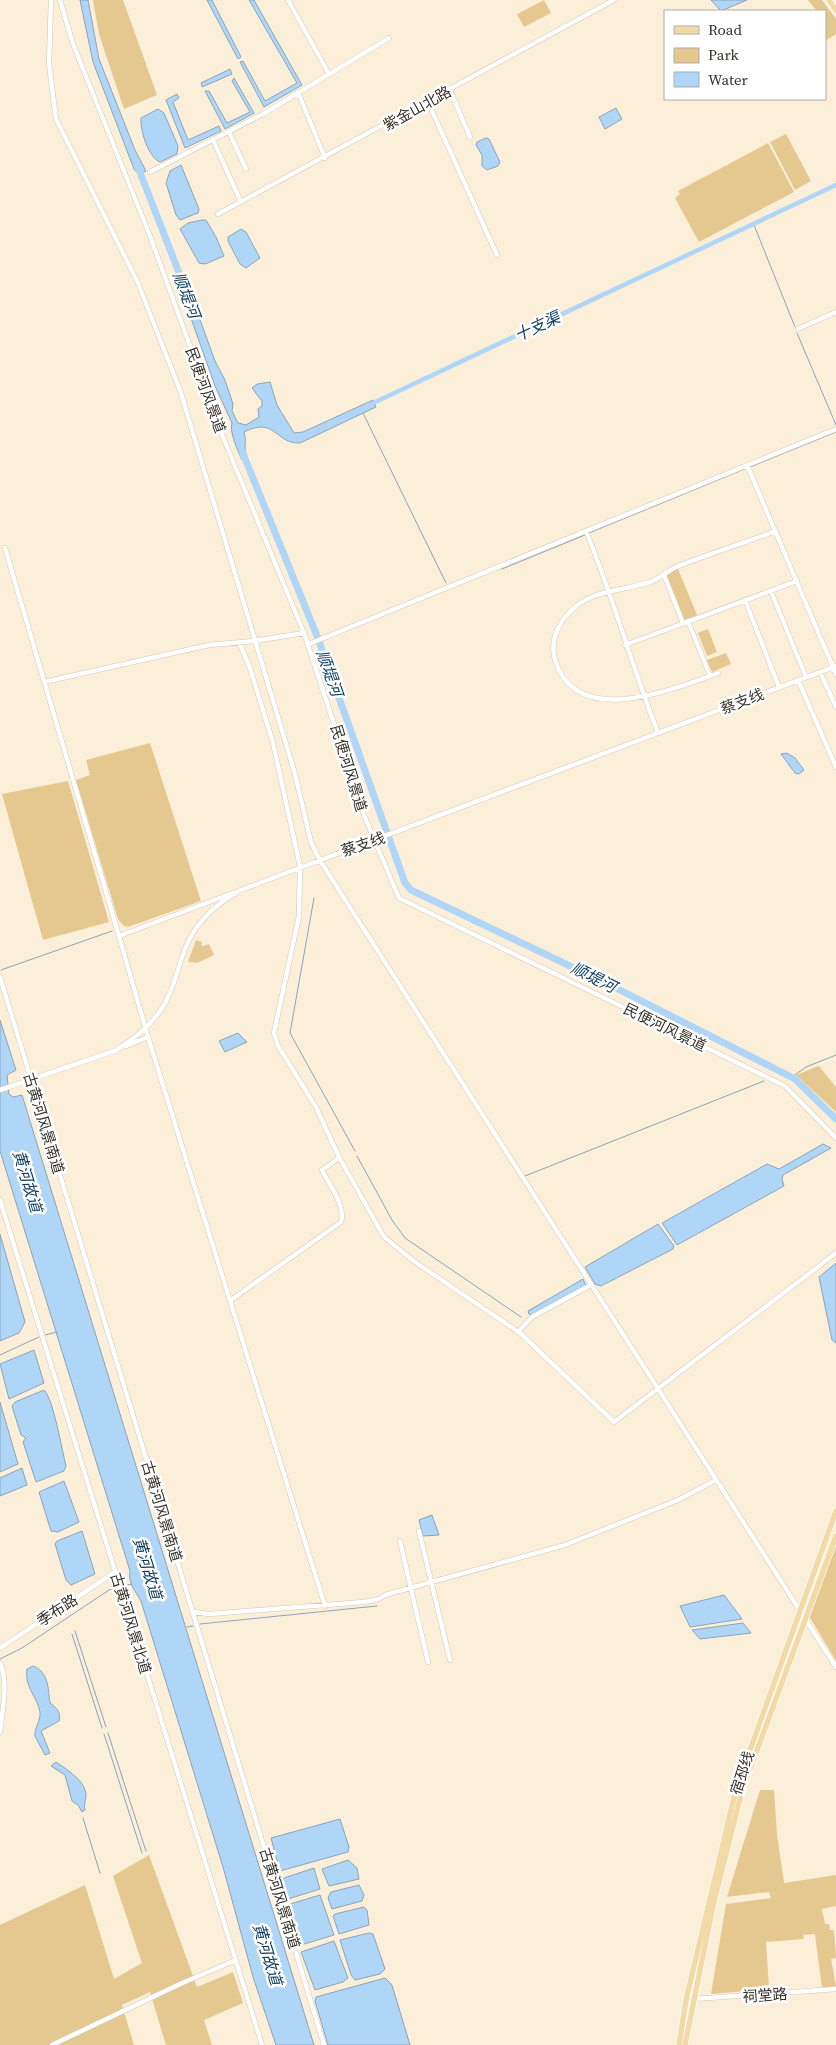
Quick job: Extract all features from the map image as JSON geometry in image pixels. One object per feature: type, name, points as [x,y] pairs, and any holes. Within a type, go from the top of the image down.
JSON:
[{"type":"main road","points":[[829,0],[836,10]]},
{"type":"main road","name":"宿邳线","points":[[678,2045],[686,2000],[736,1789],[836,1511]]},
{"type":"main road","name":"宿邳线","points":[[685,2045],[714,1901],[742,1791],[836,1536]]},
{"type":"street","points":[[51,0],[49,64],[56,119],[138,283],[181,393],[295,774],[311,842],[319,859],[836,1667]]},
{"type":"street","name":"民便河风景道","points":[[60,0],[73,44],[150,236],[223,437],[304,633],[311,644],[374,840],[397,895],[402,900],[785,1086],[836,1138]]},
{"type":"street","points":[[288,0],[329,74]]},
{"type":"street","name":"紫金山北路","points":[[218,214],[614,0]]},
{"type":"street","points":[[150,172],[229,132],[389,38]]},
{"type":"street","points":[[450,90],[470,137]]},
{"type":"street","points":[[298,92],[324,158]]},
{"type":"street","points":[[428,102],[497,255]]},
{"type":"street","points":[[229,132],[246,169]]},
{"type":"street","points":[[213,140],[241,202]]},
{"type":"street","points":[[798,329],[836,312]]},
{"type":"street","points":[[311,644],[587,533],[836,429]]},
{"type":"street","points":[[748,467],[835,667],[836,674]]},
{"type":"street","points":[[718,673],[684,685],[643,696],[609,699],[593,698],[571,687],[556,665],[552,646],[560,624],[581,602],[610,592],[650,582],[674,568],[776,531]]},
{"type":"street","points":[[587,533],[610,592],[625,645],[658,733]]},
{"type":"street","points":[[5,548],[145,1028],[325,1606]]},
{"type":"street","points":[[664,575],[710,676]]},
{"type":"street","points":[[625,645],[797,581]]},
{"type":"street","points":[[771,591],[806,677]]},
{"type":"street","points":[[745,600],[779,687]]},
{"type":"street","points":[[44,682],[209,645],[254,641],[304,633]]},
{"type":"street","points":[[239,642],[250,668],[273,743],[300,866],[299,916],[274,1033],[278,1046],[316,1107],[339,1158],[384,1237],[415,1262],[518,1332],[614,1422],[836,1253]]},
{"type":"street","name":"蔡支线","points":[[119,936],[246,886],[397,832],[835,667]]},
{"type":"street","points":[[820,672],[836,706]]},
{"type":"street","points":[[798,680],[836,767]]},
{"type":"street","points":[[116,1050],[145,1028],[165,1003],[186,946],[196,929],[216,906],[246,886]]},
{"type":"street","name":"古黄河风景南道","points":[[0,977],[324,2045]]},
{"type":"street","points":[[0,1090],[148,1037]]},
{"type":"street","points":[[231,1300],[341,1222],[343,1217],[339,1202],[322,1170],[339,1158]]},
{"type":"street","name":"古黄河风景北道","points":[[0,1200],[262,2045]]},
{"type":"street","points":[[518,1332],[532,1317],[591,1285]]},
{"type":"street","points":[[193,1612],[208,1614],[364,1602],[564,1544],[678,1500],[716,1480]]},
{"type":"street","points":[[420,1531],[450,1660]]},
{"type":"street","points":[[400,1541],[428,1662]]},
{"type":"street","name":"季布路","points":[[0,1648],[115,1572]]},
{"type":"street","points":[[0,1663],[4,1671],[0,1732]]},
{"type":"street","points":[[52,2045],[180,1984],[236,1960]]},
{"type":"street","name":"祠堂路","points":[[693,2000],[836,1989]]},
{"type":"green space","points":[[93,0],[123,0],[157,95],[124,109],[99,34]]},
{"type":"green space","points":[[544,0],[551,13],[524,27],[517,14]]},
{"type":"green space","points":[[808,0],[822,0],[836,19],[836,34],[826,40],[826,10],[816,10]]},
{"type":"green space","points":[[786,134],[811,181],[795,190],[770,142]]},
{"type":"green space","points":[[768,143],[794,192],[699,242],[675,198],[680,194],[678,191]]},
{"type":"green space","points":[[678,569],[697,615],[685,621],[666,575]]},
{"type":"green space","points":[[708,629],[717,652],[707,656],[698,633]]},
{"type":"green space","points":[[726,653],[731,664],[712,672],[707,660]]},
{"type":"green space","points":[[150,743],[201,901],[128,927],[124,926],[118,919],[76,780],[90,775],[86,760]]},
{"type":"green space","points":[[68,781],[109,922],[43,940],[2,794]]},
{"type":"green space","points":[[196,940],[202,942],[201,945],[203,946],[209,944],[214,955],[197,963],[188,962]]},
{"type":"green space","points":[[819,1066],[836,1087],[836,1112],[796,1075]]},
{"type":"green space","points":[[836,1545],[836,1661],[809,1616]]},
{"type":"green space","points":[[760,1790],[774,1790],[777,1835],[784,1883],[836,1875],[836,1906],[822,1909],[825,1924],[829,1924],[830,1930],[834,1930],[836,1958],[831,1959],[836,1986],[822,1988],[815,1934],[803,1935],[804,1939],[766,1942],[769,1989],[711,1994],[726,1904],[771,1898],[769,1892],[727,1897]]},
{"type":"green space","points":[[149,1855],[197,1987],[233,1972],[243,2003],[204,2020],[212,2045],[166,2045],[150,1992],[122,2005],[134,2045],[0,2045],[0,1925],[85,1885],[114,1979],[142,1963],[113,1876]]},
{"type":"water","points":[[80,0],[88,0],[99,59],[135,150],[146,171],[139,175],[134,169],[93,62]]},
{"type":"water","points":[[207,0],[212,0],[241,57],[238,59]]},
{"type":"water","points":[[249,0],[254,0],[302,85],[264,107],[240,62],[243,61],[265,101],[297,83]]},
{"type":"water","points":[[711,0],[747,0],[723,10],[720,10]]},
{"type":"water","points":[[230,69],[232,74],[202,87],[201,83]]},
{"type":"water","points":[[234,78],[254,113],[225,129],[205,91],[209,91],[227,123],[250,112],[232,81]]},
{"type":"water","points":[[177,94],[179,98],[173,102],[188,140],[219,126],[221,131],[185,148],[166,100]]},
{"type":"water","points":[[616,108],[622,119],[605,129],[599,117]]},
{"type":"water","points":[[158,109],[164,113],[178,146],[177,154],[160,162],[148,149],[141,123],[141,118]]},
{"type":"water","points":[[486,138],[489,139],[500,162],[498,166],[487,170],[482,166],[482,155],[476,145],[477,142]]},
{"type":"water","points":[[181,165],[199,209],[198,213],[180,220],[176,215],[166,183],[170,171]]},
{"type":"water","points":[[206,220],[224,256],[205,264],[199,263],[180,229],[188,223]]},
{"type":"water","points":[[241,229],[246,232],[260,258],[246,268],[240,264],[228,241],[228,237]]},
{"type":"water","points":[[183,273],[215,361],[225,380],[233,404],[232,411],[238,423],[246,425],[259,417],[258,409],[262,406],[262,401],[252,388],[257,384],[270,382],[277,405],[294,433],[303,432],[373,400],[376,407],[300,443],[285,439],[263,427],[244,432],[247,458],[242,460],[233,436],[232,423],[215,386],[176,276]]},
{"type":"water","points":[[787,753],[795,758],[804,770],[799,774],[795,773],[781,754]]},
{"type":"water","name":"黄河故道","points":[[0,1020],[16,1070],[7,1075],[9,1094],[13,1097],[22,1095],[314,2045],[276,2045],[253,1977],[223,1867],[141,1601],[131,1583],[130,1571],[0,1151]]},
{"type":"water","points":[[238,1033],[247,1042],[225,1052],[219,1041]]},
{"type":"water","points":[[823,1144],[831,1148],[783,1175],[784,1186],[677,1245],[662,1223],[767,1164],[779,1169]]},
{"type":"water","points":[[658,1224],[674,1246],[673,1249],[601,1286],[595,1284],[585,1267]]},
{"type":"water","points":[[0,1234],[25,1322],[19,1333],[0,1341]]},
{"type":"water","points":[[836,1263],[836,1343],[832,1340],[819,1277]]},
{"type":"water","points":[[583,1279],[586,1286],[532,1315],[529,1314],[528,1311]]},
{"type":"water","points":[[34,1350],[44,1383],[9,1399],[0,1364]]},
{"type":"water","points":[[44,1390],[54,1413],[66,1466],[64,1471],[36,1482],[23,1442],[26,1438],[21,1435],[12,1406],[15,1402]]},
{"type":"water","points":[[0,1402],[18,1464],[0,1472]]},
{"type":"water","points":[[22,1468],[27,1485],[0,1496],[0,1478]]},
{"type":"water","points":[[64,1481],[79,1522],[58,1532],[51,1531],[39,1492]]},
{"type":"water","points":[[432,1515],[439,1535],[423,1536],[419,1520]]},
{"type":"water","points":[[82,1531],[95,1574],[71,1585],[66,1580],[55,1544],[57,1541]]},
{"type":"water","points":[[724,1595],[742,1619],[690,1627],[680,1606]]},
{"type":"water","points":[[743,1623],[751,1633],[700,1639],[692,1630]]},
{"type":"water","points":[[33,1666],[42,1672],[45,1677],[50,1703],[59,1713],[59,1721],[41,1731],[50,1753],[45,1755],[35,1736],[40,1712],[27,1681],[27,1669]]},
{"type":"water","points":[[56,1762],[73,1774],[83,1786],[86,1795],[85,1810],[82,1812],[78,1805],[72,1801],[65,1775],[51,1766]]},
{"type":"water","points":[[340,1819],[349,1847],[348,1852],[280,1871],[271,1838]]},
{"type":"water","points":[[348,1860],[357,1868],[359,1879],[329,1886],[322,1869]]},
{"type":"water","points":[[314,1868],[320,1889],[288,1899],[285,1897],[281,1883],[284,1878]]},
{"type":"water","points":[[359,1885],[364,1895],[362,1901],[332,1909],[328,1898],[331,1892]]},
{"type":"water","points":[[320,1895],[334,1935],[301,1945],[288,1907],[290,1904]]},
{"type":"water","points":[[364,1907],[367,1910],[369,1925],[339,1934],[333,1916]]},
{"type":"water","points":[[369,1933],[373,1934],[385,1969],[380,1974],[355,1980],[351,1975],[340,1940]]},
{"type":"water","points":[[334,1941],[348,1978],[343,1982],[315,1990],[301,1952]]},
{"type":"water","points":[[385,1978],[392,1985],[410,2045],[328,2045],[315,2001],[316,1997]]},
{"type":"waterway","name":"顺堤河","points":[[138,167],[183,283]]},
{"type":"waterway","name":"十支渠","points":[[369,405],[836,185]]},
{"type":"waterway","points":[[754,225],[795,327]]},
{"type":"waterway","points":[[797,333],[836,425]]},
{"type":"waterway","points":[[363,413],[446,583]]},
{"type":"waterway","points":[[750,467],[836,432]]},
{"type":"waterway","name":"顺堤河","points":[[242,451],[317,636],[405,883],[411,890],[616,988],[795,1079],[836,1119]]},
{"type":"waterway","points":[[589,533],[747,468]]},
{"type":"waterway","points":[[502,569],[585,535]]},
{"type":"waterway","points":[[314,898],[290,1033],[355,1151]]},
{"type":"waterway","points":[[1,970],[112,931]]},
{"type":"waterway","points":[[792,1077],[806,1067],[836,1055]]},
{"type":"waterway","points":[[525,1176],[764,1081]]},
{"type":"waterway","points":[[357,1156],[392,1220],[405,1238],[521,1317]]},
{"type":"waterway","points":[[45,1335],[57,1332]]},
{"type":"waterway","points":[[0,1355],[39,1337]]},
{"type":"waterway","points":[[123,1586],[132,1584]]},
{"type":"waterway","points":[[0,1659],[22,1648],[109,1590],[116,1588]]},
{"type":"waterway","points":[[200,1624],[377,1606]]},
{"type":"waterway","points":[[187,1627],[193,1626]]},
{"type":"waterway","points":[[75,1631],[106,1727]]},
{"type":"waterway","points":[[72,1634],[102,1728]]},
{"type":"waterway","points":[[108,1733],[146,1851]]},
{"type":"waterway","points":[[104,1734],[142,1853]]},
{"type":"waterway","points":[[83,1818],[100,1873]]}]
